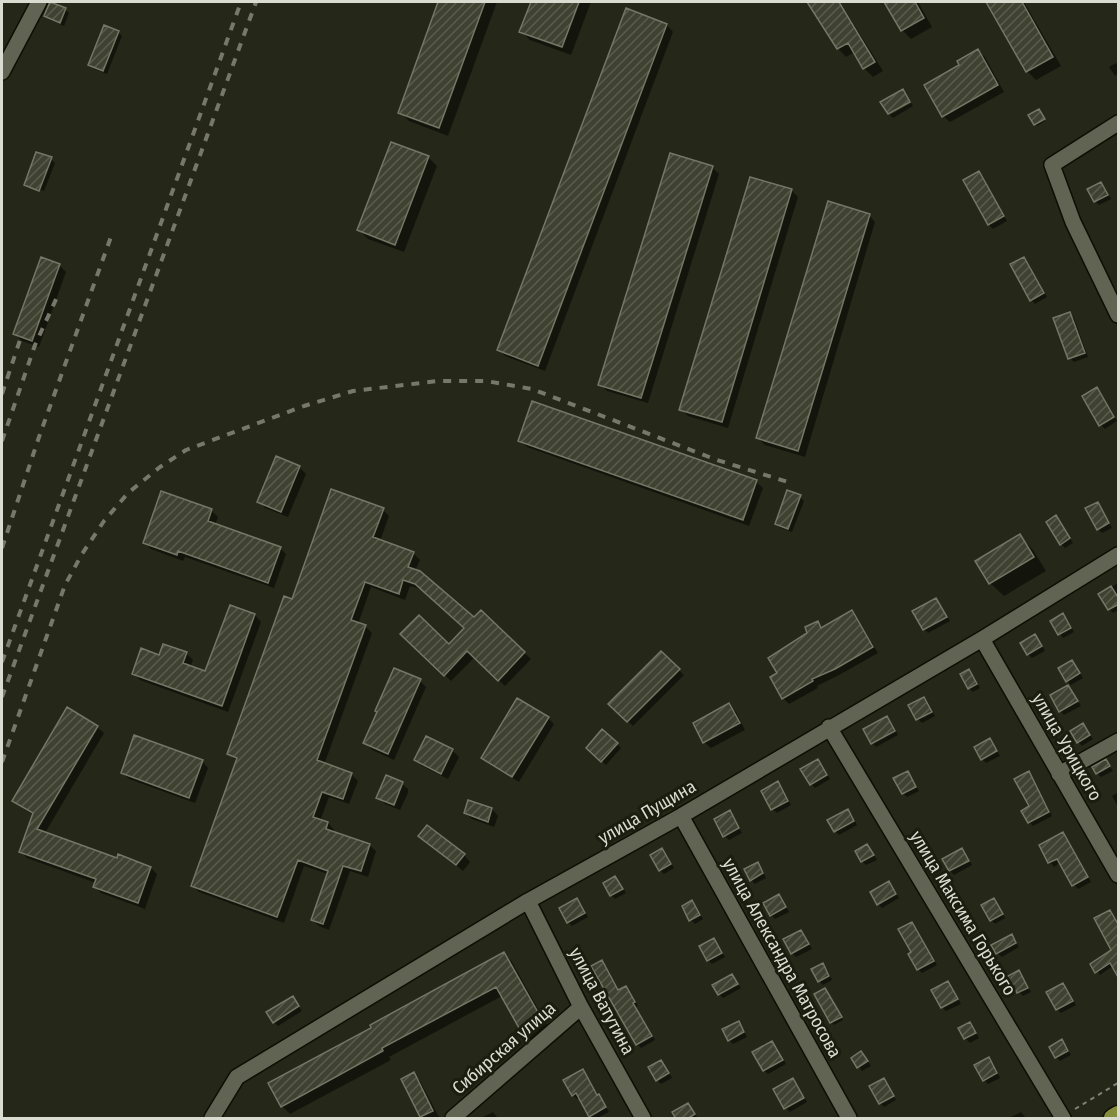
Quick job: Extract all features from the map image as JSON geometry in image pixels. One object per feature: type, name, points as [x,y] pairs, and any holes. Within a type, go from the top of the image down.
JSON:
[{"type":"main road","points":[[1113,1119],[1119,1115]]},
{"type":"street","points":[[2,72],[39,2]]},
{"type":"street","points":[[1119,123],[1052,165],[1072,222],[1119,315]]},
{"type":"street","name":"улица Пущина","points":[[212,1119],[237,1077],[528,901],[681,816],[982,639],[1119,555]]},
{"type":"street","name":"улица Урицкого","points":[[982,639],[1119,875]]},
{"type":"street","name":"улица Максима Горького","points":[[829,727],[1063,1118]]},
{"type":"street","points":[[1059,774],[1119,741]]},
{"type":"street","name":"улица Александра Матросова","points":[[681,816],[849,1119]]},
{"type":"street","name":"улица Ватутина","points":[[528,901],[581,1007],[643,1119]]},
{"type":"street","name":"Сибирская улица","points":[[453,1119],[581,1007]]},
{"type":"path","points":[[1063,1118],[1119,1083]]},
{"type":"building","points":[[50,2],[66,8],[60,23],[44,16]]},
{"type":"building","points":[[438,2],[485,2],[439,128],[398,113]]},
{"type":"building","points":[[531,2],[579,2],[562,47],[519,32]]},
{"type":"building","points":[[807,2],[839,2],[875,62],[863,69],[848,43],[837,49]]},
{"type":"building","points":[[884,2],[915,2],[924,18],[901,31]]},
{"type":"building","points":[[986,2],[1022,2],[1053,57],[1026,72]]},
{"type":"building","points":[[626,8],[667,24],[538,366],[497,350]]},
{"type":"building","points":[[104,25],[119,31],[103,71],[88,65]]},
{"type":"building","points":[[978,49],[998,85],[942,117],[924,85],[959,65],[957,61]]},
{"type":"building","points":[[903,89],[910,102],[888,114],[880,102]]},
{"type":"building","points":[[1039,109],[1045,119],[1034,125],[1028,115]]},
{"type":"building","points":[[391,142],[429,156],[395,245],[357,230]]},
{"type":"building","points":[[36,152],[52,157],[39,191],[24,185]]},
{"type":"building","points":[[670,153],[713,166],[641,398],[598,385]]},
{"type":"building","points":[[979,171],[1004,216],[988,225],[963,180]]},
{"type":"building","points":[[750,177],[792,189],[722,422],[679,410]]},
{"type":"building","points":[[1101,182],[1108,195],[1094,202],[1087,189]]},
{"type":"building","points":[[828,201],[870,214],[798,451],[756,438]]},
{"type":"building","points":[[41,257],[60,264],[32,341],[13,334]]},
{"type":"building","points":[[1024,257],[1044,293],[1030,301],[1010,264]]},
{"type":"building","points":[[1070,312],[1085,353],[1068,359],[1053,318]]},
{"type":"building","points":[[1097,387],[1114,417],[1099,426],[1082,396]]},
{"type":"building","points":[[532,401],[757,480],[743,520],[518,441]]},
{"type":"building","points":[[276,456],[300,466],[281,512],[257,502]]},
{"type":"building","points":[[331,489],[384,508],[373,537],[414,552],[408,567],[420,571],[474,617],[481,610],[525,652],[498,681],[467,651],[444,676],[400,634],[419,615],[449,644],[464,628],[415,584],[403,580],[399,594],[365,582],[351,620],[366,625],[317,760],[352,773],[343,799],[322,792],[313,817],[328,822],[326,829],[370,844],[361,871],[343,866],[323,924],[311,920],[328,871],[298,860],[277,917],[191,886],[237,758],[227,754],[284,596],[292,599]]},
{"type":"building","points":[[787,490],[801,495],[788,529],[775,524]]},
{"type":"building","points":[[161,491],[212,509],[208,521],[281,547],[268,583],[178,551],[177,555],[143,543]]},
{"type":"building","points":[[1098,502],[1109,523],[1097,530],[1085,508]]},
{"type":"building","points":[[1056,515],[1070,538],[1060,545],[1046,522]]},
{"type":"building","points":[[1020,534],[1034,557],[989,584],[975,561]]},
{"type":"building","points":[[1111,586],[1119,599],[1119,604],[1108,610],[1098,594]]},
{"type":"building","points":[[936,598],[947,617],[923,630],[912,611]]},
{"type":"building","points":[[230,605],[255,614],[222,706],[132,674],[141,648],[159,655],[163,644],[187,652],[183,663],[205,671]]},
{"type":"building","points":[[852,610],[873,647],[835,669],[812,679],[813,681],[782,699],[770,677],[777,673],[768,658],[807,633],[805,627],[818,621],[821,628]]},
{"type":"building","points":[[1063,613],[1071,628],[1058,635],[1050,621]]},
{"type":"building","points":[[1035,634],[1042,646],[1027,655],[1020,643]]},
{"type":"building","points":[[661,651],[680,669],[627,722],[608,704]]},
{"type":"building","points":[[1072,660],[1080,673],[1066,682],[1058,668]]},
{"type":"building","points":[[394,668],[421,679],[388,754],[363,743]]},
{"type":"building","points":[[969,669],[977,684],[968,689],[960,674]]},
{"type":"building","points":[[1068,685],[1078,701],[1059,712],[1050,695]]},
{"type":"building","points":[[924,697],[932,712],[916,720],[908,705]]},
{"type":"building","points":[[517,698],[549,717],[512,777],[481,758]]},
{"type":"building","points":[[729,703],[740,723],[703,743],[693,723]]},
{"type":"building","points":[[67,707],[98,726],[37,829],[117,858],[118,854],[151,867],[138,903],[93,887],[96,879],[19,852],[33,813],[12,801]]},
{"type":"building","points":[[887,716],[895,731],[871,744],[863,729]]},
{"type":"building","points":[[1083,723],[1090,735],[1077,743],[1070,731]]},
{"type":"building","points":[[602,729],[618,743],[601,762],[586,748]]},
{"type":"building","points":[[134,735],[203,760],[189,798],[121,773]]},
{"type":"building","points":[[426,736],[453,749],[441,774],[414,760]]},
{"type":"building","points":[[990,738],[997,751],[981,760],[974,747]]},
{"type":"building","points":[[818,759],[827,775],[810,785],[800,769]]},
{"type":"building","points":[[1106,759],[1110,766],[1096,774],[1092,767]]},
{"type":"building","points":[[908,771],[916,787],[902,794],[893,778]]},
{"type":"building","points":[[1029,771],[1049,812],[1028,823],[1021,811],[1029,806],[1014,779]]},
{"type":"building","points":[[386,775],[403,782],[394,805],[376,798]]},
{"type":"building","points":[[778,781],[788,801],[771,810],[761,791]]},
{"type":"building","points":[[468,800],[492,808],[488,822],[464,813]]},
{"type":"building","points":[[848,809],[854,821],[834,832],[827,820]]},
{"type":"building","points":[[730,810],[739,828],[723,837],[714,819]]},
{"type":"building","points":[[427,825],[465,854],[456,865],[418,836]]},
{"type":"building","points":[[1063,832],[1088,877],[1072,886],[1057,859],[1048,863],[1039,845]]},
{"type":"building","points":[[867,844],[874,855],[861,862],[855,851]]},
{"type":"building","points":[[662,848],[671,864],[659,871],[650,855]]},
{"type":"building","points":[[962,848],[969,861],[949,871],[942,859]]},
{"type":"building","points":[[758,862],[763,873],[750,881],[744,869]]},
{"type":"building","points":[[615,876],[623,889],[610,896],[603,883]]},
{"type":"building","points":[[889,881],[896,894],[877,905],[870,892]]},
{"type":"building","points":[[779,894],[786,907],[770,916],[763,903]]},
{"type":"building","points":[[577,898],[585,913],[567,923],[559,908]]},
{"type":"building","points":[[994,898],[1003,914],[990,921],[981,905]]},
{"type":"building","points":[[692,900],[700,915],[689,921],[682,906]]},
{"type":"building","points":[[1110,910],[1119,926],[1119,979],[1110,963],[1095,973],[1090,964],[1111,950],[1094,918]]},
{"type":"building","points":[[912,922],[934,961],[917,970],[908,954],[911,952],[898,929]]},
{"type":"building","points":[[801,930],[809,944],[791,954],[783,939]]},
{"type":"building","points":[[1012,934],[1016,943],[996,954],[991,945]]},
{"type":"building","points":[[714,938],[722,953],[707,961],[699,946]]},
{"type":"building","points":[[504,952],[544,1023],[523,1035],[496,987],[382,1048],[383,1051],[281,1107],[268,1083],[371,1028],[370,1025]]},
{"type":"building","points":[[602,960],[618,990],[626,986],[652,1036],[636,1045],[591,966]]},
{"type":"building","points":[[823,963],[829,976],[818,982],[811,969]]},
{"type":"building","points":[[1019,970],[1028,988],[1017,993],[1008,976]]},
{"type":"building","points":[[732,974],[738,984],[718,995],[712,985]]},
{"type":"building","points":[[948,981],[958,999],[941,1008],[931,990]]},
{"type":"building","points":[[1063,983],[1073,1001],[1056,1010],[1046,992]]},
{"type":"building","points":[[825,988],[842,1017],[830,1023],[814,994]]},
{"type":"building","points":[[293,996],[299,1006],[273,1023],[266,1012]]},
{"type":"building","points":[[739,1021],[744,1032],[728,1041],[722,1029]]},
{"type":"building","points":[[970,1022],[976,1033],[964,1039],[958,1028]]},
{"type":"building","points":[[1062,1039],[1068,1051],[1055,1058],[1049,1047]]},
{"type":"building","points":[[772,1041],[783,1060],[763,1071],[752,1052]]},
{"type":"building","points":[[861,1051],[868,1061],[857,1068],[851,1058]]},
{"type":"building","points":[[989,1057],[997,1073],[983,1081],[974,1065]]},
{"type":"building","points":[[661,1060],[669,1073],[656,1081],[648,1067]]},
{"type":"building","points":[[583,1069],[606,1107],[589,1117],[576,1093],[572,1096],[563,1080]]},
{"type":"building","points":[[414,1072],[433,1111],[420,1117],[401,1079]]},
{"type":"building","points":[[793,1078],[804,1098],[784,1109],[773,1089]]},
{"type":"building","points":[[884,1078],[894,1096],[879,1104],[869,1086]]},
{"type":"building","points":[[688,1103],[695,1114],[687,1119],[676,1119],[672,1112]]},
{"type":"railway","points":[[2,662],[241,2]]},
{"type":"railway","points":[[2,697],[256,2]]},
{"type":"railway","points":[[2,548],[112,234]]},
{"type":"railway","points":[[2,441],[35,345],[58,295]]},
{"type":"railway","points":[[2,394],[21,337]]},
{"type":"railway","points":[[2,762],[65,585],[104,521],[128,493],[160,467],[186,450],[304,406],[353,391],[438,381],[486,381],[532,389],[717,460],[788,482]]}]
